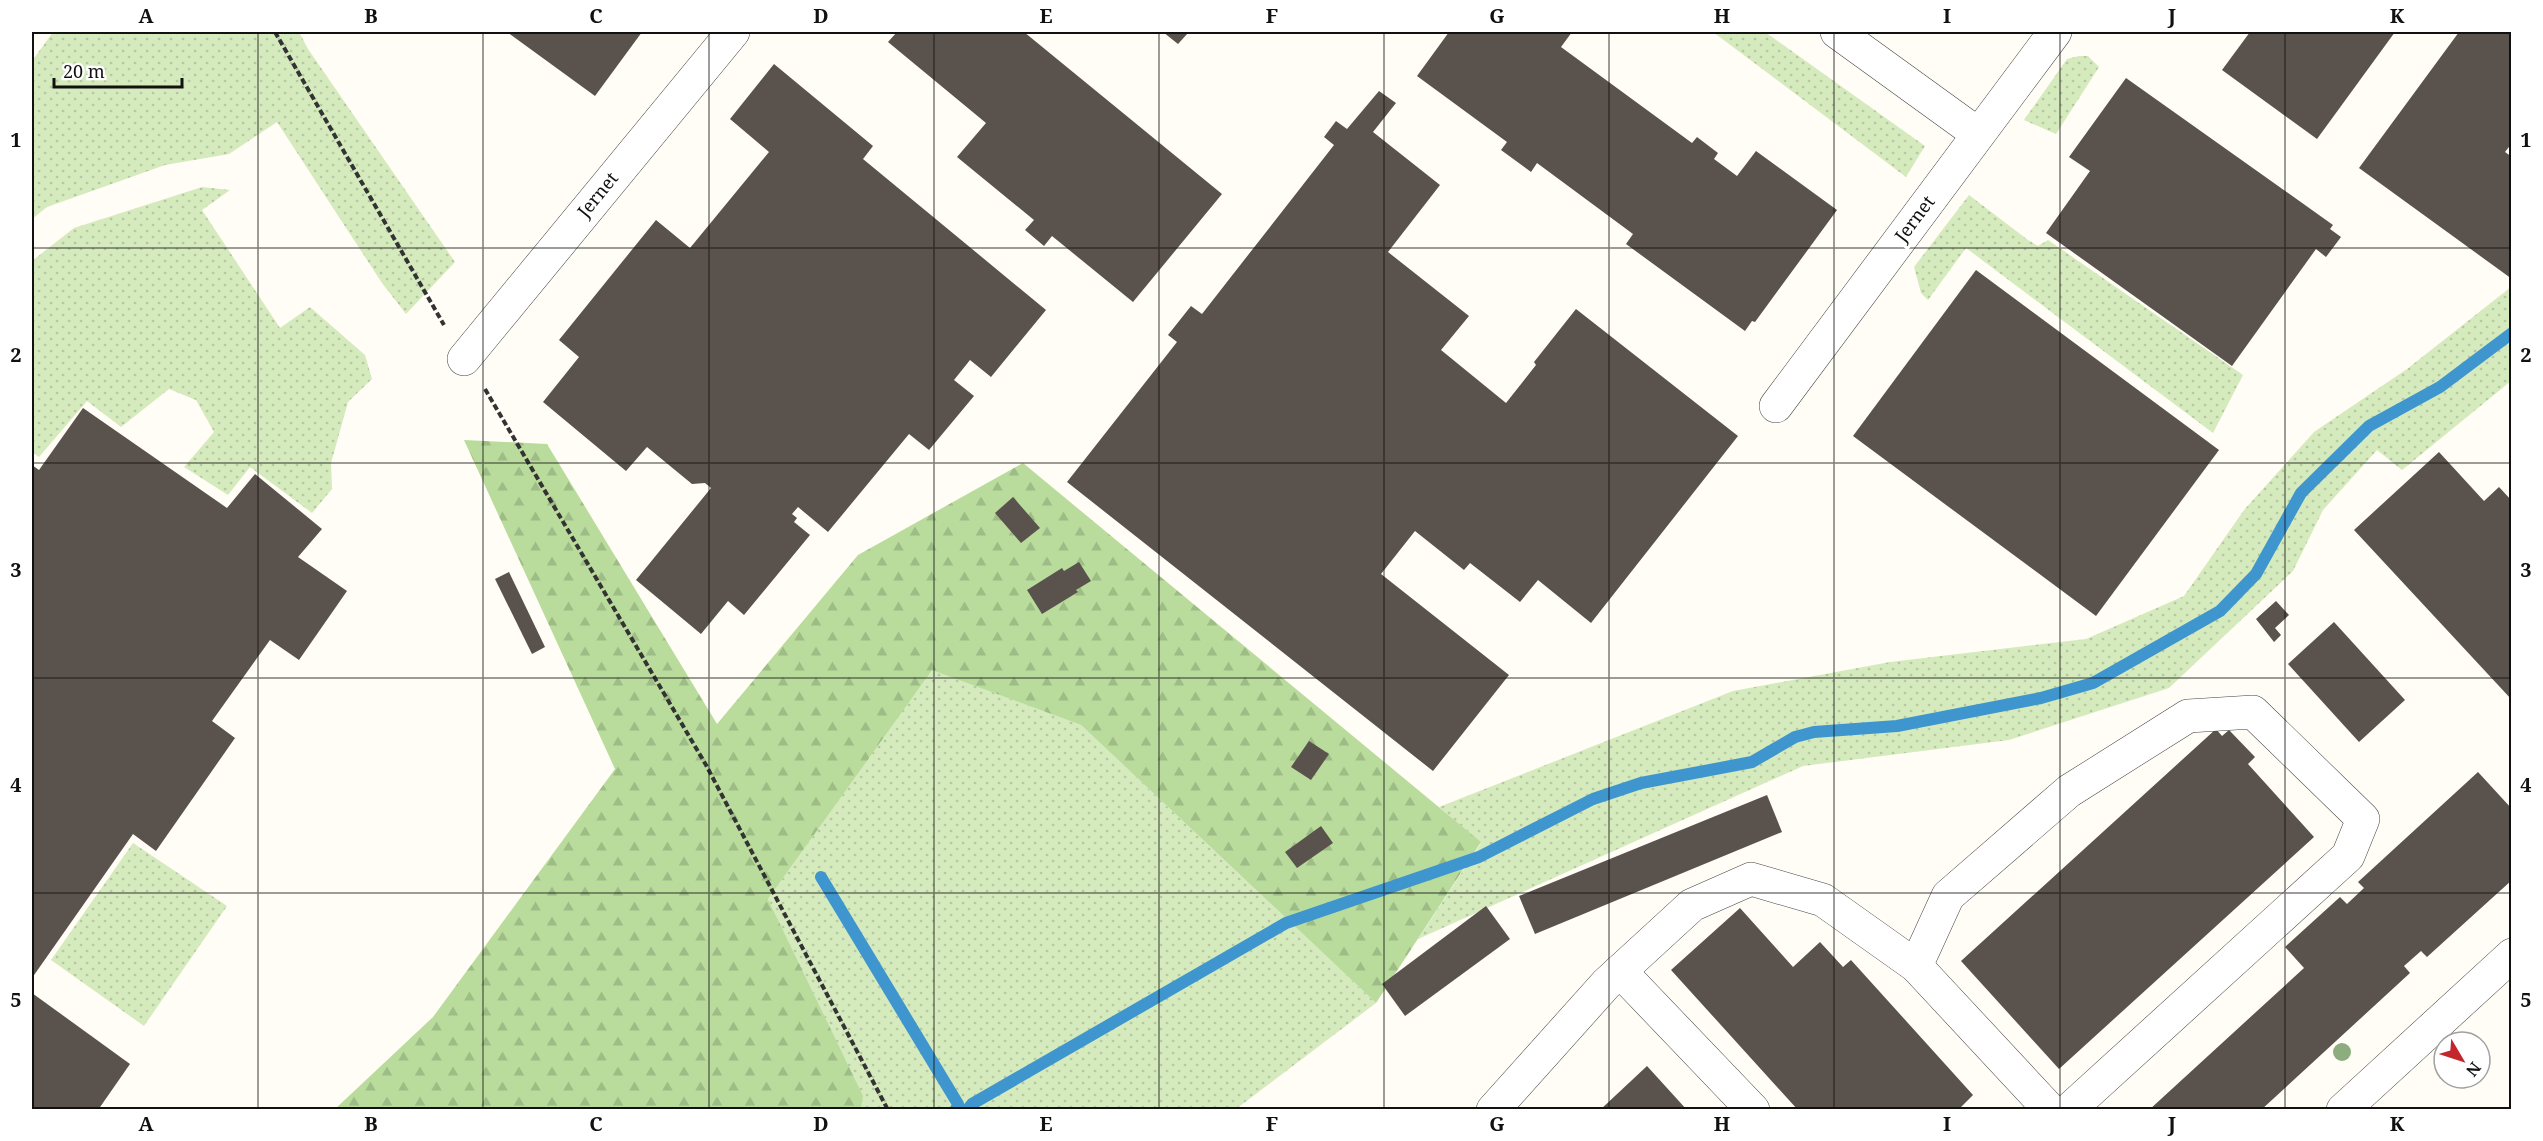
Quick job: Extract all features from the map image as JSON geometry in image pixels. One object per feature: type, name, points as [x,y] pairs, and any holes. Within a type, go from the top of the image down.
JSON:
[{"type":"street","name":"Jernet","points":[[464,359],[733,32]]},
{"type":"street","points":[[1837,32],[1978,134]]},
{"type":"street","name":"Jernet","points":[[1776,406],[2055,32]]},
{"type":"street","points":[[1916,966],[1948,896],[2069,791],[2188,716],[2253,712],[2363,819],[2348,856],[2068,1110]]},
{"type":"street","points":[[1493,1110],[1620,971],[1692,905],[1751,879],[1823,900],[1916,966],[2050,1110]]},
{"type":"street","points":[[2343,1110],[2511,954]]},
{"type":"street","points":[[1620,971],[1753,1110]]},
{"type":"path","points":[[275,32],[464,359],[490,395],[706,765],[888,1110]]},
{"type":"green space","points":[[53,32],[299,32],[308,49],[455,262],[406,314],[382,283],[277,122],[229,154],[165,165],[47,207],[32,219],[32,61]]},
{"type":"green space","points":[[1713,32],[1765,32],[1925,146],[1906,177]]},
{"type":"green space","points":[[2088,56],[2099,67],[2056,134],[2024,120],[2067,59]]},
{"type":"green space","points":[[202,187],[230,190],[202,210],[280,328],[310,307],[365,355],[372,379],[348,402],[331,463],[332,489],[312,513],[250,467],[228,495],[184,467],[214,432],[196,400],[169,389],[121,427],[87,401],[39,457],[32,452],[32,261],[74,228]]},
{"type":"green space","points":[[1969,195],[2038,246],[2048,240],[2243,375],[2213,433],[1966,248],[1928,300],[1921,293],[1914,267]]},
{"type":"green space","points":[[2511,287],[2511,381],[2402,470],[2377,450],[2323,510],[2293,571],[2169,688],[2009,740],[1803,766],[1418,939],[1481,843],[1439,807],[1733,691],[1890,662],[2086,639],[2184,596],[2244,510],[2314,432],[2407,369]]},
{"type":"green space","points":[[464,440],[547,444],[717,724],[858,555],[1023,463],[1481,842],[1376,1003],[1081,725],[932,670],[768,899],[863,1096],[861,1109],[334,1110],[433,1017],[615,769]]},
{"type":"green space","points":[[931,669],[1081,725],[1376,1003],[1236,1109],[861,1109],[862,1095],[768,899]]},
{"type":"green space","points":[[133,843],[227,906],[144,1026],[51,960]]},
{"type":"building","points":[[507,32],[642,32],[595,96]]},
{"type":"building","points":[[897,32],[1024,32],[1222,194],[1133,302],[1052,236],[1044,246],[1025,230],[1034,220],[957,157],[986,123],[888,42]]},
{"type":"building","points":[[1163,32],[1186,32],[1188,33],[1178,44]]},
{"type":"building","points":[[1449,32],[1572,32],[1561,47],[1692,143],[1697,137],[1718,153],[1714,159],[1737,176],[1756,151],[1837,210],[1755,322],[1752,321],[1745,331],[1626,244],[1633,234],[1537,163],[1531,172],[1501,150],[1507,142],[1417,76]]},
{"type":"building","points":[[2250,32],[2395,32],[2317,139],[2222,70]]},
{"type":"building","points":[[2459,32],[2512,32],[2512,143],[2505,152],[2512,157],[2512,279],[2359,168]]},
{"type":"building","points":[[774,64],[873,146],[863,159],[1046,310],[991,377],[970,360],[954,380],[974,396],[929,450],[909,434],[828,532],[798,507],[792,514],[797,518],[794,522],[810,535],[744,615],[728,601],[701,634],[636,580],[711,488],[705,483],[692,484],[647,447],[626,471],[543,402],[579,357],[559,340],[656,220],[690,248],[769,152],[730,119]]},
{"type":"building","points":[[2126,78],[2333,225],[2330,229],[2341,237],[2326,257],[2316,249],[2232,366],[2046,233],[2090,171],[2069,157]]},
{"type":"building","points":[[1379,91],[1396,103],[1373,132],[1440,185],[1388,252],[1469,316],[1441,350],[1506,403],[1536,365],[1534,362],[1576,309],[1738,436],[1591,623],[1538,580],[1520,602],[1470,563],[1464,570],[1415,531],[1381,574],[1509,675],[1433,771],[1067,482],[1177,342],[1168,335],[1191,306],[1202,314],[1334,145],[1324,137],[1336,121],[1347,129]]},
{"type":"building","points":[[1976,270],[2219,450],[2096,616],[1853,436]]},
{"type":"building","points":[[83,408],[227,508],[255,474],[322,529],[298,557],[347,591],[299,660],[270,640],[212,721],[235,738],[156,851],[133,834],[32,978],[32,465],[39,470]]},
{"type":"building","points":[[2439,452],[2484,501],[2499,487],[2512,501],[2512,700],[2354,530]]},
{"type":"building","points":[[1013,497],[1040,528],[1021,543],[995,513]]},
{"type":"building","points":[[1079,562],[1091,581],[1076,590],[1078,592],[1042,614],[1027,590],[1062,568],[1064,571]]},
{"type":"building","points":[[509,572],[545,647],[532,654],[495,579]]},
{"type":"building","points":[[2276,601],[2289,615],[2275,628],[2281,635],[2274,642],[2256,619]]},
{"type":"building","points":[[2334,622],[2405,700],[2359,742],[2288,664]]},
{"type":"building","points":[[2216,729],[2222,736],[2229,730],[2255,757],[2248,764],[2314,837],[2059,1069],[1961,961]]},
{"type":"building","points":[[1309,741],[1329,754],[1311,780],[1291,767]]},
{"type":"building","points":[[2478,772],[2512,809],[2512,880],[2427,957],[2421,951],[2404,966],[2410,973],[2261,1110],[2149,1110],[2304,968],[2285,947],[2340,897],[2347,904],[2364,888],[2358,882]]},
{"type":"building","points":[[1767,795],[1782,832],[1535,934],[1519,896]]},
{"type":"building","points":[[1321,826],[1333,843],[1297,868],[1285,852]]},
{"type":"building","points":[[1486,906],[1510,939],[1405,1016],[1382,984]]},
{"type":"building","points":[[1740,908],[1793,967],[1820,942],[1843,967],[1851,960],[1973,1095],[1958,1110],[1798,1110],[1671,970]]},
{"type":"building","points":[[32,993],[130,1064],[98,1110],[32,1110]]},
{"type":"building","points":[[1647,1066],[1687,1110],[1600,1110]]},
{"type":"waterway","points":[[967,1110],[972,1104],[1286,923],[1479,857],[1593,799],[1641,783],[1752,762],[1795,737],[1814,732],[1897,726],[2041,698],[2093,683],[2220,611],[2256,574],[2301,493],[2369,426],[2440,387],[2512,333]]},
{"type":"waterway","points":[[821,877],[958,1104],[956,1110]]}]
